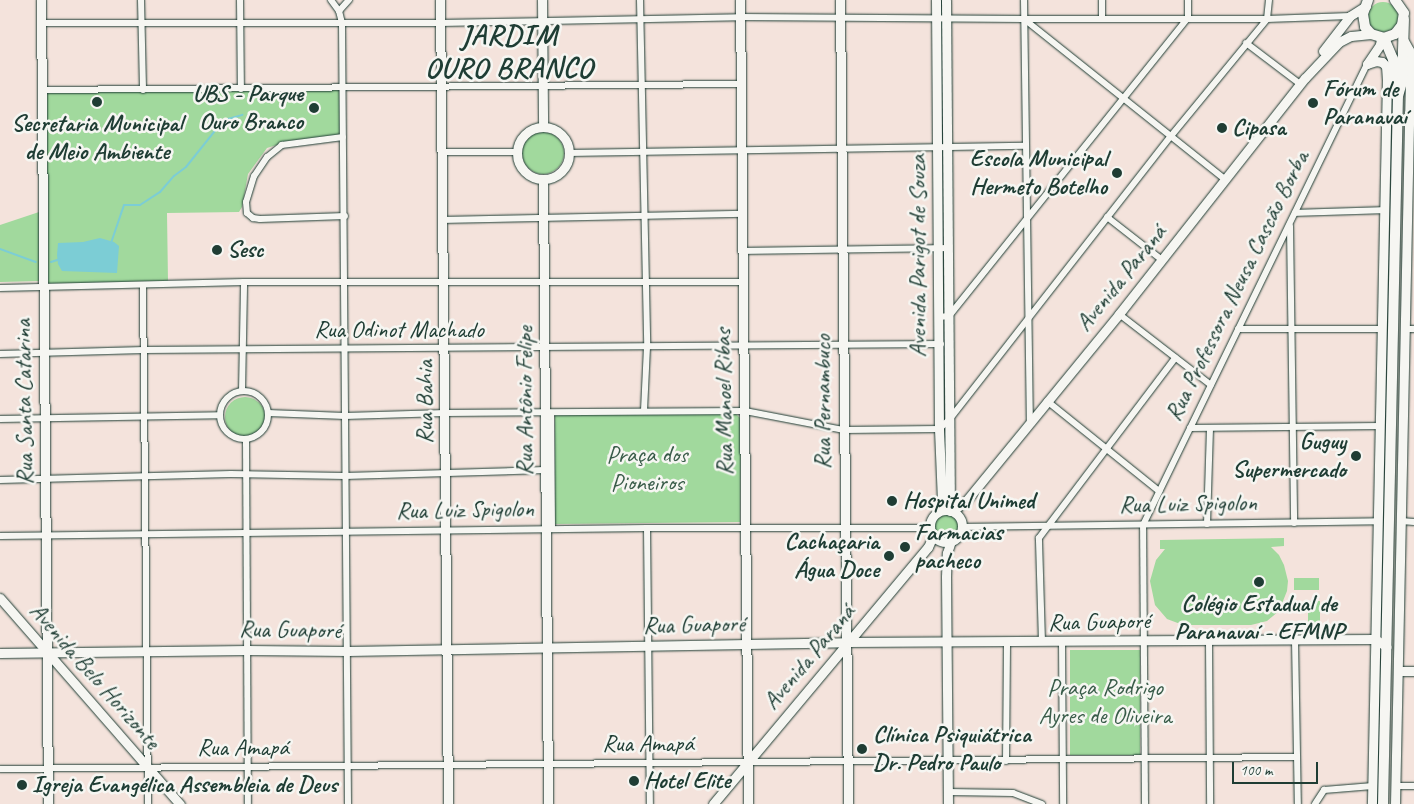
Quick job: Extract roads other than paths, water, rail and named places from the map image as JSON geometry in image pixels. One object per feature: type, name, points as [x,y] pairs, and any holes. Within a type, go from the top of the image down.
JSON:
[{"type":"main road","points":[[1368,3],[1362,14],[1363,23],[1370,34],[1382,38],[1399,30],[1404,19]]},
{"type":"main road","points":[[1398,96],[1402,82],[1404,19],[1399,3]]},
{"type":"main road","points":[[1382,38],[1393,59],[1398,96],[1383,804]]},
{"type":"street","name":"Rua Santa Catarina","points":[[41,0],[48,804]]},
{"type":"street","points":[[141,0],[143,90]]},
{"type":"street","points":[[240,0],[241,89]]},
{"type":"street","points":[[331,0],[339,11],[342,23],[345,216],[348,804]]},
{"type":"street","points":[[339,11],[349,0]]},
{"type":"street","name":"Rua Bahia","points":[[440,0],[444,220],[448,804]]},
{"type":"street","points":[[542,0],[543,127]]},
{"type":"street","points":[[640,0],[647,347],[644,412]]},
{"type":"street","name":"Rua Manoel Ribas","points":[[740,0],[748,804]]},
{"type":"street","name":"Rua Pernambuco","points":[[840,0],[848,804]]},
{"type":"street","name":"Avenida Parigot de Souza","points":[[936,0],[939,429],[942,500],[940,511]]},
{"type":"street","name":"Avenida Parigot de Souza","points":[[946,0],[951,511]]},
{"type":"street","points":[[1024,0],[1030,421]]},
{"type":"street","points":[[1102,0],[1102,18]]},
{"type":"street","points":[[939,317],[949,316],[1026,217],[1188,18],[1188,0]]},
{"type":"street","points":[[268,413],[346,416],[445,413],[745,411],[844,430],[939,429],[949,420],[1028,316],[1171,136],[1246,43],[1268,19],[1269,0]]},
{"type":"street","name":"Avenida Paraná","points":[[951,511],[966,501],[1119,314],[1226,180],[1350,16],[1368,3]]},
{"type":"street","points":[[41,22],[142,24],[440,23],[740,17],[1024,20],[1102,18],[1268,19],[1350,16]]},
{"type":"street","points":[[1024,20],[1226,180]]},
{"type":"street","name":"Avenida Paraná","points":[[1302,81],[1339,42],[1351,36],[1370,34]]},
{"type":"street","name":"Rua Professora Neusa Cascão Borba","points":[[1143,525],[1367,64],[1380,45],[1382,38]]},
{"type":"street","points":[[1395,804],[1401,521],[1409,329],[1411,209],[1412,91],[1409,55],[1403,39]]},
{"type":"street","points":[[1246,43],[1302,81]]},
{"type":"street","points":[[1367,64],[1379,61],[1384,64],[1387,71],[1372,804]]},
{"type":"street","points":[[41,90],[740,84]]},
{"type":"street","points":[[543,127],[551,128],[564,137],[568,152],[564,168],[551,177],[543,178],[527,174],[522,168],[517,152],[518,144],[528,132],[543,127]]},
{"type":"street","points":[[343,137],[282,145],[267,157],[254,176],[246,202],[247,213],[253,218],[260,219],[345,216]]},
{"type":"street","points":[[568,152],[1025,146]]},
{"type":"street","points":[[442,152],[517,152]]},
{"type":"street","name":"Rua Antônio Felipe","points":[[543,178],[544,348],[548,413],[549,529],[547,647],[548,804]]},
{"type":"street","points":[[1295,213],[1384,210]]},
{"type":"street","points":[[444,220],[742,214]]},
{"type":"street","points":[[1107,217],[1162,260]]},
{"type":"street","points":[[1290,223],[1294,522]]},
{"type":"street","points":[[742,251],[948,248]]},
{"type":"street","points":[[0,288],[143,286],[244,282],[345,284],[743,282]]},
{"type":"street","points":[[242,391],[244,282]]},
{"type":"street","points":[[143,286],[147,476],[148,804]]},
{"type":"street","points":[[1119,314],[1211,386]]},
{"type":"street","points":[[1238,329],[1382,329]]},
{"type":"street","name":"Rua Odinot Machado","points":[[0,354],[144,350],[949,344]]},
{"type":"street","points":[[1042,642],[1039,538],[1045,527],[1175,358]]},
{"type":"street","points":[[242,391],[260,396],[268,413],[265,428],[253,438],[246,440],[228,433],[220,415],[224,402],[235,393],[242,391]]},
{"type":"street","points":[[1047,401],[1159,491]]},
{"type":"street","name":"Rua Antônio Felipe","points":[[548,413],[545,470],[549,529]]},
{"type":"street","points":[[0,419],[220,415]]},
{"type":"street","points":[[1190,428],[1380,426]]},
{"type":"street","points":[[1207,524],[1210,428]]},
{"type":"street","points":[[246,440],[248,804]]},
{"type":"street","points":[[0,480],[246,474],[345,476],[545,470]]},
{"type":"street","name":"Avenida Paraná","points":[[961,523],[966,501]]},
{"type":"street","points":[[940,511],[951,511],[961,523],[958,536],[951,541],[943,541],[932,532],[933,517],[940,511]]},
{"type":"street","name":"Rua Luiz Spigolon","points":[[961,523],[1045,527],[1294,522],[1414,522]]},
{"type":"street","points":[[1143,525],[1145,804]]},
{"type":"street","name":"Rua Luiz Spigolon","points":[[0,536],[46,537],[146,533],[647,528],[844,529],[907,526],[932,532]]},
{"type":"street","points":[[647,528],[650,804]]},
{"type":"street","name":"Avenida Paraná","points":[[713,804],[928,547],[932,532]]},
{"type":"street","points":[[948,804],[947,553],[951,541]]},
{"type":"street","name":"Avenida Belo Horizonte","points":[[0,598],[180,804]]},
{"type":"street","points":[[1376,639],[1387,648]]},
{"type":"street","name":"Rua Guaporé","points":[[0,654],[147,650],[348,651],[847,642],[947,643],[1376,639]]},
{"type":"street","points":[[1209,640],[1210,804]]},
{"type":"street","points":[[1295,640],[1298,804]]},
{"type":"street","points":[[1006,761],[1007,642]]},
{"type":"street","points":[[1062,642],[1063,804]]},
{"type":"street","points":[[1398,672],[1414,671]]},
{"type":"street","name":"Rua Amapá","points":[[0,769],[1296,757]]},
{"type":"street","points":[[1315,804],[1324,790],[1372,786]]},
{"type":"street","points":[[1395,786],[1414,786]]},
{"type":"street","points":[[948,792],[1013,793],[1042,804]]},
{"type":"water","points":[[100,238],[114,242],[119,246],[117,273],[62,271],[58,264],[58,243],[83,242]]},
{"type":"waterway","points":[[111,243],[124,205],[140,205],[160,192],[174,176],[186,167],[218,127],[228,119],[242,115]]},
{"type":"waterway","points":[[0,249],[36,262]]},
{"type":"waterway","points":[[51,262],[60,259]]},
{"type":"place","name":"Secretaria Municipal de Meio Ambiente","points":[[97,102]]},
{"type":"place","name":"Fórum de Paranavaí","points":[[1313,103]]},
{"type":"place","name":"UBS - Parque Ouro Branco","points":[[314,108]]},
{"type":"place","name":"Cipasa","points":[[1222,128]]},
{"type":"place","name":"Escola Municipal Hermeto Botelho","points":[[1117,173]]},
{"type":"place","name":"Sesc","points":[[217,250]]},
{"type":"place","name":"Guguy Supermercado","points":[[1356,456]]},
{"type":"place","name":"Hospital Unimed","points":[[892,501]]},
{"type":"place","name":"Farmacias pacheco","points":[[905,547]]},
{"type":"place","name":"Cachaçaria Água Doce","points":[[889,556]]},
{"type":"place","name":"Colégio Estadual de Paranavaí - EFMNP","points":[[1259,582]]},
{"type":"place","name":"Clínica Psiquiátrica Dr. Pedro Paulo","points":[[862,749]]},
{"type":"place","name":"Hotel Elite","points":[[634,781]]},
{"type":"place","name":"Igreja Evangélica Assembleia de Deus","points":[[22,785]]},
{"type":"district","name":"JARDIM OURO BRANCO","points":[[509,51]]},
{"type":"park label","name":"Praça dos Pioneiros","points":[[647,469]]},
{"type":"park label","name":"Praça Rodrigo Ayres de Oliveira","points":[[1105,702]]}]
